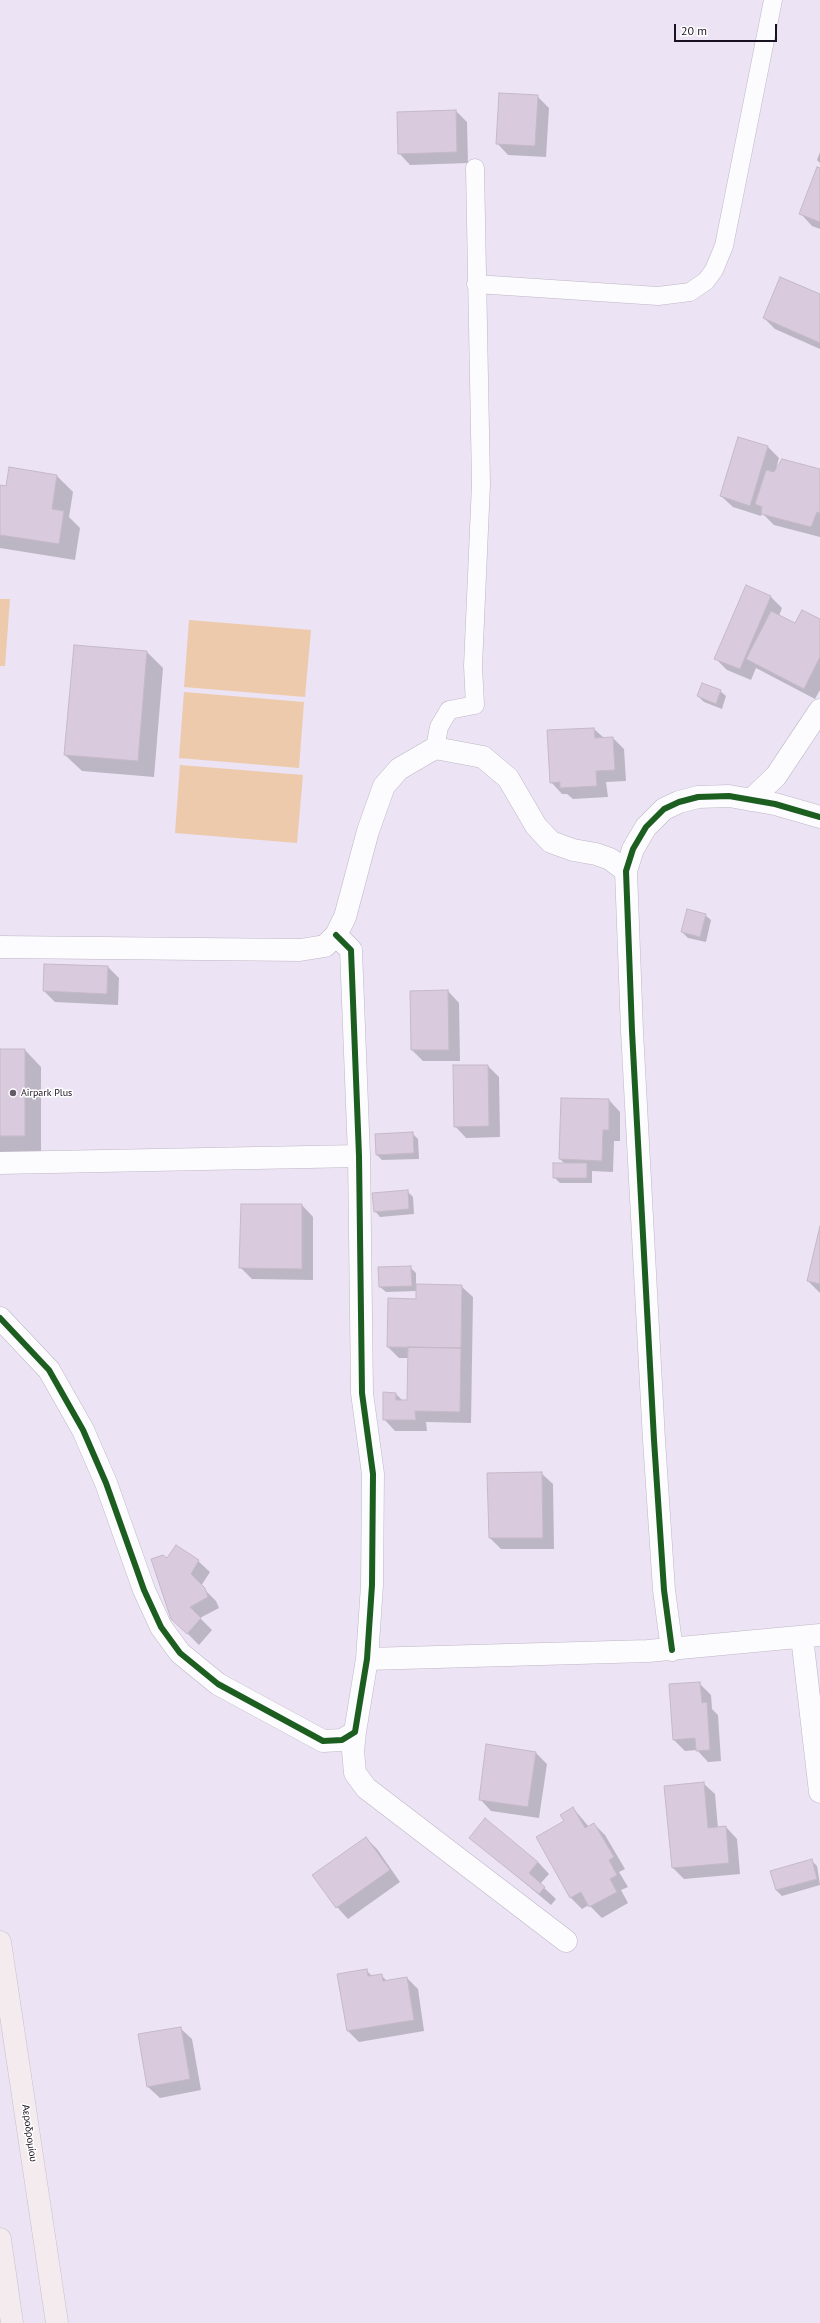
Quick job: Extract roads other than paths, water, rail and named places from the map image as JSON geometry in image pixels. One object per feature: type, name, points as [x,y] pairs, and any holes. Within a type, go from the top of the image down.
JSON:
[{"type":"main road","name":"Αεροδρομίου","points":[[0,1942],[57,2323]]},
{"type":"main road","points":[[0,2239],[12,2323]]},
{"type":"street","points":[[751,800],[776,776],[820,710]]},
{"type":"street","points":[[0,947],[300,950],[325,946],[336,934],[345,917],[360,858],[384,786],[399,769],[435,748],[483,757],[508,778],[536,826],[551,842],[573,850],[596,854],[610,859],[626,871]]},
{"type":"street","points":[[596,854],[613,848],[646,827],[664,810],[679,802],[698,797],[729,796],[820,817]]},
{"type":"street","points":[[646,827],[632,849],[626,871],[632,1024],[654,1440],[664,1590],[672,1650]]},
{"type":"street","points":[[336,934],[351,950],[359,1156],[362,1393],[373,1474],[372,1585],[367,1659],[353,1750],[355,1773],[366,1788],[566,1941]]},
{"type":"street","points":[[0,1163],[359,1156]]},
{"type":"street","points":[[0,1318],[49,1370],[83,1430],[106,1483],[144,1590],[161,1627],[180,1653],[218,1684],[323,1742],[342,1740],[355,1732]]},
{"type":"street","points":[[367,1659],[672,1650],[811,1636],[820,1792]]},
{"type":"lane","points":[[476,284],[658,296],[690,292],[706,280],[714,270],[724,246],[773,0]]},
{"type":"lane","points":[[435,748],[439,727],[449,710],[474,705],[474,651],[481,484],[476,284],[475,168]]},
{"type":"place","name":"Airpark Plus","points":[[13,1093]]}]
